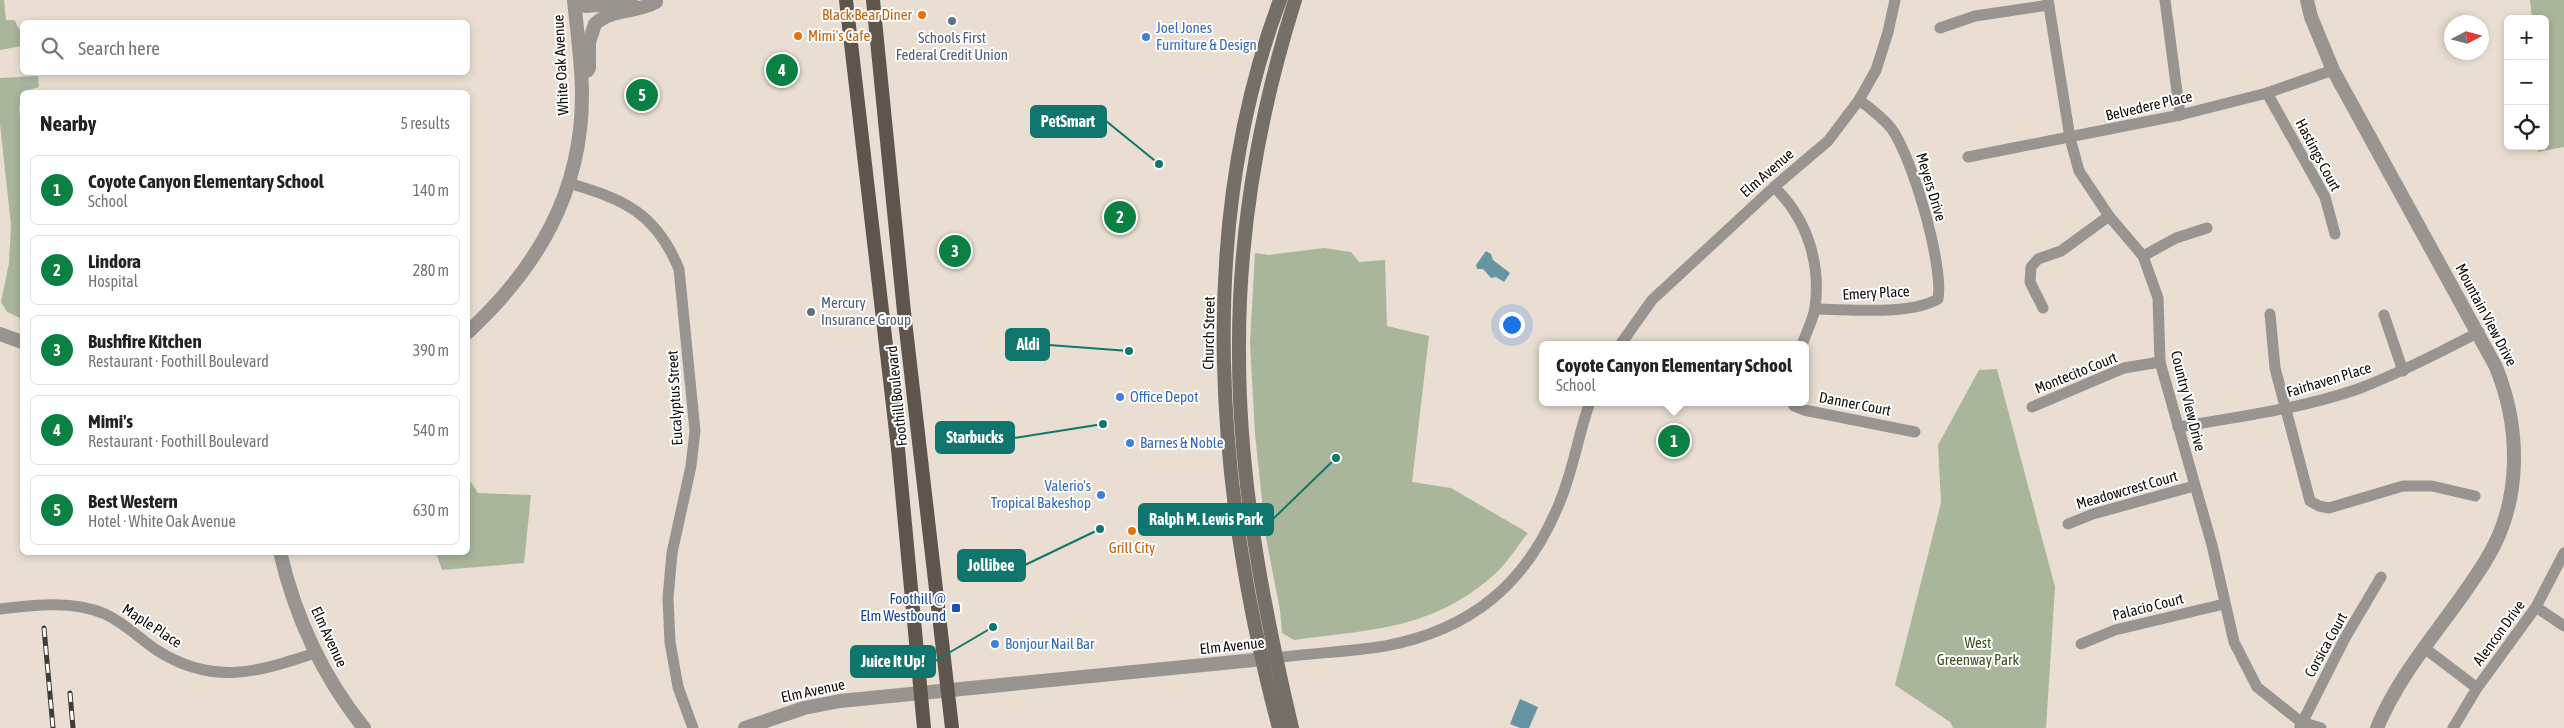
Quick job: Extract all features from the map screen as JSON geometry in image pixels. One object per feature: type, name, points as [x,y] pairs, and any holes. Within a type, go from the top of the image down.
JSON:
[{"type":"main road","name":"Foothill Boulevard","points":[[846,0],[897,440],[924,728]]},
{"type":"main road","name":"Foothill Boulevard","points":[[873,0],[904,312],[952,728]]},
{"type":"main road","name":"Church Street","points":[[1280,0],[1260,63],[1244,128],[1229,240],[1223,348],[1226,414],[1233,488],[1244,564],[1268,659],[1292,728]]},
{"type":"main road","name":"Church Street","points":[[1279,728],[1268,659],[1242,428],[1239,355],[1244,242],[1262,120],[1280,46],[1295,0]]},
{"type":"main road","points":[[1229,240],[1244,242]]},
{"type":"street","points":[[576,1],[586,6],[653,0]]},
{"type":"street","points":[[581,77],[589,68],[589,42],[595,24],[611,14],[648,6],[653,0]]},
{"type":"street","name":"Elm Avenue","points":[[1623,341],[1652,300],[1774,187],[1828,141],[1860,100],[1876,70],[1888,32],[1895,0]]},
{"type":"street","points":[[2165,0],[2180,115]]},
{"type":"street","name":"Mountain View Drive","points":[[2307,0],[2333,70],[2404,202],[2479,332],[2506,390],[2511,415],[2514,467],[2510,500],[2500,532],[2486,560],[2404,674],[2377,728]]},
{"type":"street","name":"White Oak Avenue","points":[[470,330],[499,303],[527,267],[551,228],[568,183],[579,134],[581,77],[576,1]]},
{"type":"street","points":[[1940,28],[1975,16],[2048,2]]},
{"type":"street","name":"Country View Drive","points":[[2048,2],[2070,138],[2079,170],[2109,216],[2143,256],[2158,298],[2160,362],[2212,545],[2234,642],[2257,688],[2301,725],[2321,728]]},
{"type":"street","name":"Belvedere Place","points":[[1968,157],[2180,115],[2267,93],[2333,70]]},
{"type":"street","name":"Hastings Court","points":[[2267,93],[2325,197],[2335,234]]},
{"type":"street","name":"Meyers Drive","points":[[1860,100],[1890,127],[1904,149],[1914,174],[1937,267],[1940,288],[1938,299]]},
{"type":"street","name":"Eucalyptus Street","points":[[568,183],[605,194],[634,208],[654,226],[671,248],[679,269],[695,431],[691,466],[672,553],[668,598],[670,642],[678,688],[693,728]]},
{"type":"street","points":[[1774,187],[1795,212],[1813,253],[1816,280],[1815,309],[1803,341]]},
{"type":"street","points":[[2043,308],[2030,282],[2031,267],[2038,259],[2061,251],[2109,216]]},
{"type":"street","points":[[2143,256],[2176,238],[2207,228]]},
{"type":"street","name":"Emery Place","points":[[1815,309],[1909,308],[1931,303],[1938,299]]},
{"type":"street","points":[[2270,314],[2275,368],[2284,409],[2310,501],[2319,506],[2329,508],[2403,486],[2432,486],[2475,496]]},
{"type":"street","points":[[2384,315],[2403,371]]},
{"type":"street","name":"Fairhaven Place","points":[[2178,427],[2284,409],[2356,389],[2403,371],[2479,332]]},
{"type":"street","points":[[0,334],[20,341]]},
{"type":"street","name":"Montecito Court","points":[[2032,407],[2124,368],[2160,362]]},
{"type":"street","name":"Elm Avenue","points":[[745,728],[804,708],[858,698],[1268,659],[1384,646],[1418,638],[1450,626],[1491,602],[1522,570],[1551,525],[1561,502],[1580,428],[1588,406]]},
{"type":"street","name":"Danner Court","points":[[1794,406],[1804,410],[1915,432]]},
{"type":"street","name":"Meadowcrest Court","points":[[2068,524],[2093,514],[2194,486]]},
{"type":"street","name":"Alencon Drive","points":[[2453,728],[2477,688],[2536,607],[2564,553]]},
{"type":"street","name":"Elm Avenue","points":[[281,555],[288,584],[315,652],[340,696],[364,728]]},
{"type":"street","name":"Corsica Court","points":[[2301,725],[2346,638],[2381,577]]},
{"type":"street","name":"Palacio Court","points":[[2081,644],[2116,630],[2224,604]]},
{"type":"street","name":"Maple Place","points":[[0,609],[61,605],[104,614],[124,624],[159,651],[183,664],[204,670],[249,672],[315,652]]},
{"type":"street","points":[[2536,607],[2564,626]]},
{"type":"street","points":[[2423,647],[2477,688]]},
{"type":"green space","points":[[0,0],[4,0],[6,20],[15,20],[20,30],[20,46],[0,50]]},
{"type":"green space","points":[[2530,0],[2564,0],[2564,147],[2549,150],[2549,15],[2532,15]]},
{"type":"green space","points":[[38,76],[39,87],[20,90],[20,318],[7,312],[1,302],[9,263],[11,225],[0,124],[0,78]]},
{"type":"green space","points":[[1324,248],[1351,252],[1359,262],[1385,260],[1387,326],[1429,336],[1412,482],[1451,488],[1528,533],[1497,572],[1450,606],[1402,624],[1294,640],[1282,633],[1280,610],[1266,538],[1255,434],[1250,343],[1255,253],[1269,255]]},
{"type":"green space","name":"West Greenway Park","points":[[1997,369],[2055,587],[2046,728],[1953,728],[1950,722],[1895,685],[1941,503],[1938,445],[1979,370]]},
{"type":"green space","points":[[470,483],[478,493],[531,495],[524,563],[442,570],[437,555],[470,555]]},
{"type":"water","points":[[1486,251],[1491,254],[1493,260],[1510,273],[1504,282],[1496,277],[1491,278],[1483,269],[1477,269],[1476,265]]},
{"type":"water","points":[[1520,699],[1538,707],[1529,728],[1520,728],[1510,724]]},
{"type":"railway","points":[[44,628],[53,728]]},
{"type":"railway","points":[[70,693],[73,728]]},
{"type":"place","name":"Black Bear Diner","points":[[922,15]]},
{"type":"place","name":"Schools First Federal Credit Union","points":[[952,21]]},
{"type":"place","name":"Mimi's Cafe","points":[[798,36]]},
{"type":"place","name":"Joel Jones Furniture & Design","points":[[1146,37]]},
{"type":"place","name":"Mimi's","points":[[782,70]]},
{"type":"place","name":"Best Western","points":[[642,95]]},
{"type":"place","name":"PetSmart","points":[[1159,164]]},
{"type":"place","name":"Lindora","points":[[1120,217]]},
{"type":"place","name":"Bushfire Kitchen","points":[[955,251]]},
{"type":"place","name":"Mercury Insurance Group","points":[[811,312]]},
{"type":"place","name":"Aldi","points":[[1129,351]]},
{"type":"place","name":"Office Depot","points":[[1120,397]]},
{"type":"place","name":"Starbucks","points":[[1103,424]]},
{"type":"place","name":"Coyote Canyon Elementary School","points":[[1674,441]]},
{"type":"place","name":"Barnes & Noble","points":[[1130,443]]},
{"type":"place","name":"Ralph M. Lewis Park","points":[[1336,458]]},
{"type":"place","name":"Valerio's Tropical Bakeshop","points":[[1101,495]]},
{"type":"place","name":"Jollibee","points":[[1100,529]]},
{"type":"place","name":"Grill City","points":[[1132,531]]},
{"type":"place","name":"Foothill @ Elm Westbound","points":[[956,608]]},
{"type":"place","name":"Juice It Up!","points":[[993,627]]},
{"type":"place","name":"Bonjour Nail Bar","points":[[995,644]]}]
